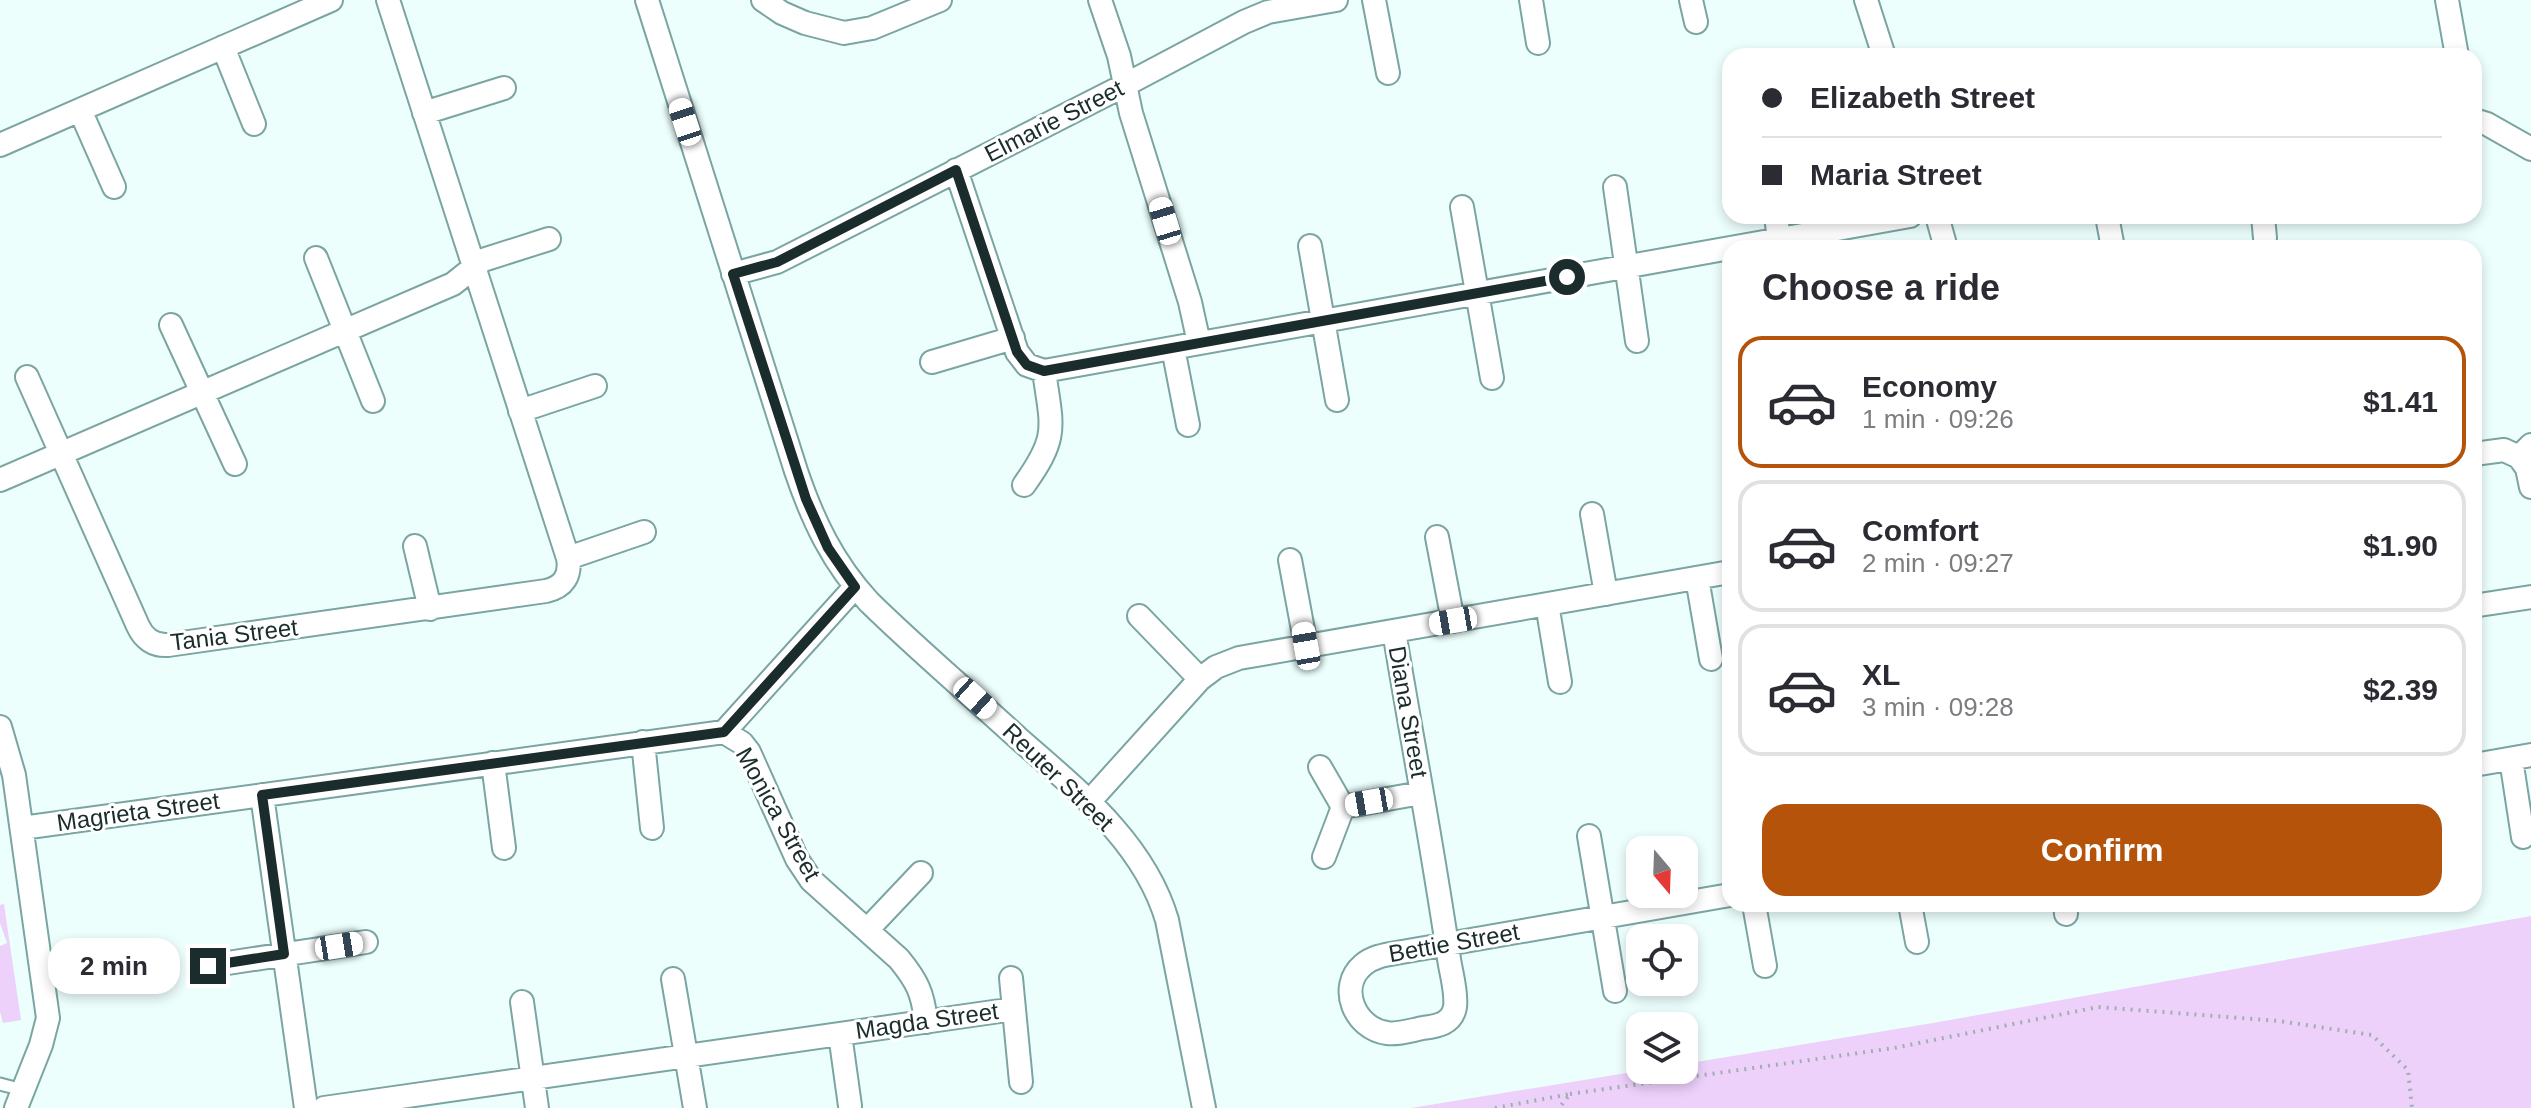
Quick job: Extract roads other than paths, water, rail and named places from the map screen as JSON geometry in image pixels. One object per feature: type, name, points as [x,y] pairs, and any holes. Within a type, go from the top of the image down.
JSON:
[{"type":"street","points":[[0,145],[331,0]]},
{"type":"street","points":[[388,0],[568,558],[644,532]]},
{"type":"street","name":"Reuter Street","points":[[647,0],[806,499],[828,548],[855,587],[883,616],[1089,802],[1142,863],[1159,893],[1204,1108]]},
{"type":"street","points":[[763,0],[805,23],[844,33],[872,28],[931,2]]},
{"type":"street","points":[[1100,0],[1119,56],[1131,113],[1190,302],[1199,343]]},
{"type":"street","name":"Elmarie Street","points":[[733,274],[777,262],[1257,16],[1336,0]]},
{"type":"street","points":[[1374,0],[1388,73]]},
{"type":"street","points":[[1531,0],[1538,43]]},
{"type":"street","points":[[1866,0],[1881,48]]},
{"type":"street","points":[[2447,0],[2456,48]]},
{"type":"street","points":[[223,47],[254,124]]},
{"type":"street","points":[[424,113],[504,88]]},
{"type":"street","points":[[80,110],[114,187]]},
{"type":"street","points":[[2482,122],[2531,149]]},
{"type":"street","points":[[956,170],[1022,359],[1035,369],[1044,371],[1722,249]]},
{"type":"street","points":[[1615,187],[1637,341]]},
{"type":"street","points":[[1462,207],[1492,378]]},
{"type":"street","points":[[1798,240],[1873,224]]},
{"type":"street","points":[[0,480],[453,284],[483,260],[549,239]]},
{"type":"street","points":[[1310,246],[1337,400]]},
{"type":"street","points":[[316,258],[373,401]]},
{"type":"street","points":[[171,325],[235,464]]},
{"type":"street","points":[[932,362],[1013,338]]},
{"type":"street","points":[[1173,348],[1188,425]]},
{"type":"street","points":[[1024,485],[1044,457],[1052,431],[1044,371]]},
{"type":"street","name":"Tania Street","points":[[27,377],[142,635],[155,644],[168,645],[430,609],[553,589],[568,574],[568,558]]},
{"type":"street","points":[[520,411],[595,386]]},
{"type":"street","points":[[2482,453],[2525,451],[2531,487]]},
{"type":"street","points":[[1592,514],[1606,594]]},
{"type":"street","points":[[1437,537],[1453,621]]},
{"type":"street","points":[[415,546],[430,609]]},
{"type":"street","points":[[1290,560],[1306,646]]},
{"type":"street","points":[[1089,802],[1200,679],[1216,667],[1239,658],[1722,573]]},
{"type":"street","points":[[1697,578],[1711,659]]},
{"type":"street","points":[[724,732],[855,587]]},
{"type":"street","points":[[2482,605],[2531,597]]},
{"type":"street","points":[[1547,604],[1560,682]]},
{"type":"street","points":[[1139,616],[1200,679]]},
{"type":"street","name":"Diana Street","points":[[1394,631],[1447,944]]},
{"type":"street","points":[[0,727],[11,761],[48,1018],[20,1099]]},
{"type":"street","name":"Magrieta Street","points":[[22,828],[724,732]]},
{"type":"street","name":"Monica Street","points":[[724,732],[733,736],[749,752],[797,859],[811,880],[899,959],[919,986],[926,1022]]},
{"type":"street","points":[[643,742],[652,828]]},
{"type":"street","points":[[2482,764],[2521,757],[2523,837]]},
{"type":"street","points":[[493,763],[504,848]]},
{"type":"street","points":[[1320,767],[1343,807],[1324,857]]},
{"type":"street","name":"Diana Street","points":[[1343,807],[1421,793]]},
{"type":"street","points":[[262,795],[306,1108]]},
{"type":"street","points":[[1589,836],[1615,991]]},
{"type":"street","points":[[867,930],[921,873]]},
{"type":"street","name":"Bettie Street","points":[[1447,944],[1455,1004],[1448,1020],[1437,1026],[1389,1034],[1370,1027],[1358,1015],[1350,985],[1364,964],[1385,955],[1447,944],[1602,917],[1722,896]]},
{"type":"street","points":[[1755,912],[1765,966]]},
{"type":"street","points":[[1911,912],[1917,942]]},
{"type":"street","points":[[208,966],[366,942]]},
{"type":"street","name":"Magda Street","points":[[1011,978],[1021,1082]]},
{"type":"street","points":[[673,979],[695,1108]]},
{"type":"street","points":[[522,1002],[537,1108]]},
{"type":"street","name":"Magda Street","points":[[324,1108],[379,1104],[533,1078],[1014,1009]]},
{"type":"street","name":"Magda Street","points":[[840,1034],[850,1106]]},
{"type":"lane","points":[[0,1084],[20,1099]]}]
